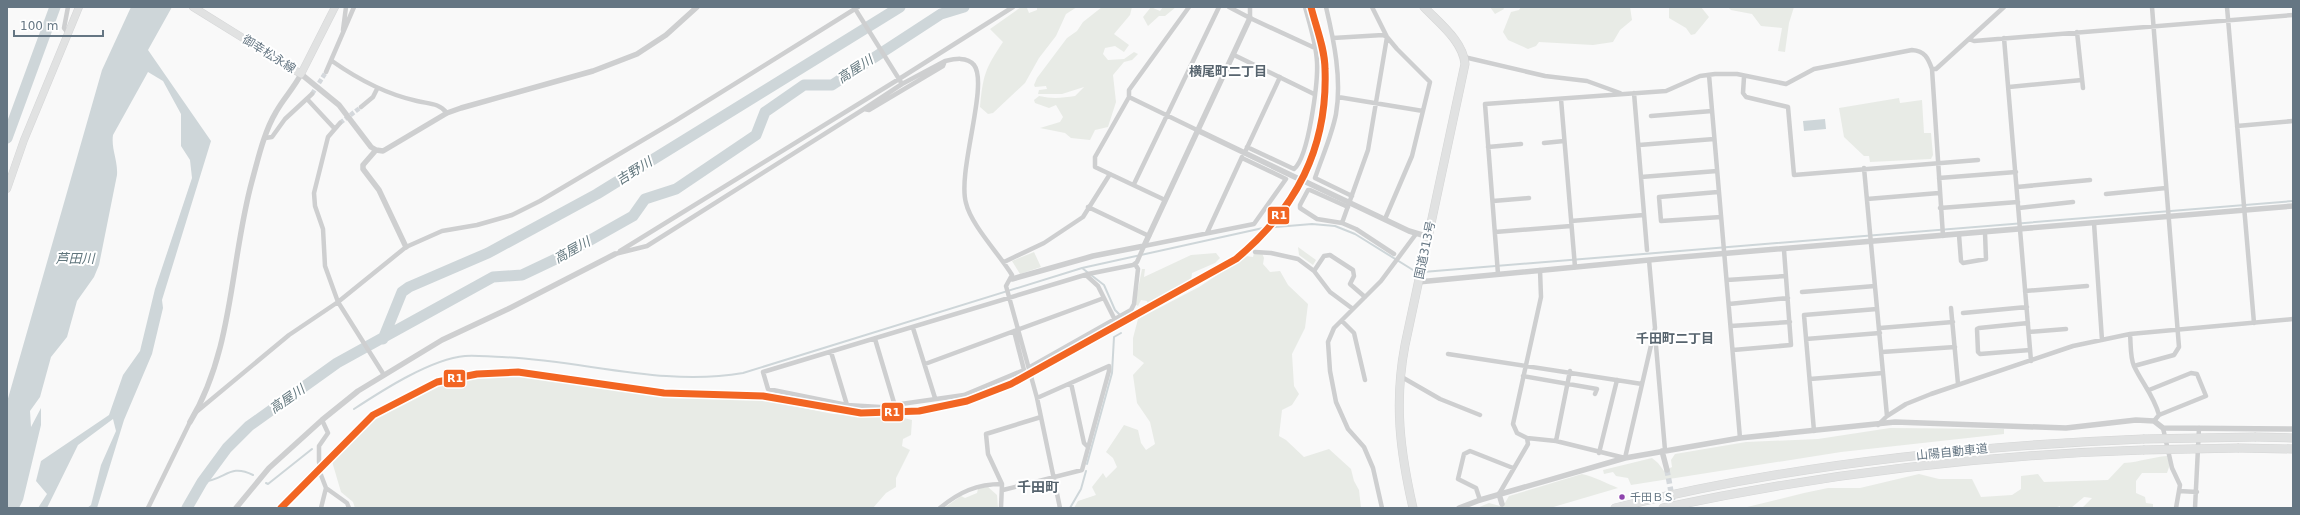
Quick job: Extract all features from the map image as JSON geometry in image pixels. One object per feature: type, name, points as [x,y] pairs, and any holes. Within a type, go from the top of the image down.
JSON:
[{"type":"highway","name":"国道313号","points":[[1413,508],[1401,449],[1398,415],[1400,376],[1419,279],[1465,71],[1464,57],[1457,42],[1424,7]]},
{"type":"highway","name":"山陽自動車道","points":[[1615,508],[1736,482],[1880,460],[2012,446],[2143,439],[2256,437],[2293,438]]},
{"type":"highway","name":"山陽自動車道","points":[[1663,508],[1775,486],[1881,470],[2020,456],[2143,450],[2239,448],[2293,449]]},
{"type":"main road","points":[[7,189],[32,118],[79,7]]},
{"type":"main road","name":"御幸松永線","points":[[193,7],[302,74],[335,7]]},
{"type":"street","points":[[68,7],[64,28],[68,33]]},
{"type":"street","points":[[343,33],[346,7]]},
{"type":"street","points":[[326,72],[354,7]]},
{"type":"street","points":[[148,508],[195,413],[219,351],[244,217],[265,138],[276,112],[302,74],[339,105],[370,147],[376,150],[383,150],[447,113],[483,101],[598,69],[637,54],[666,35],[697,7]]},
{"type":"street","points":[[236,508],[269,468],[322,420],[358,391],[442,340],[508,309],[615,254],[901,81],[1013,7]]},
{"type":"street","points":[[1165,200],[1134,184],[1095,167],[1095,157],[1129,97],[1129,90],[1189,7]]},
{"type":"street","points":[[1134,184],[1218,7]]},
{"type":"street","points":[[1229,7],[1315,48]]},
{"type":"street","points":[[1030,367],[1131,310],[1134,304],[1138,268],[1137,261],[1234,55],[1250,18],[1250,7]]},
{"type":"street","points":[[1244,153],[1296,169],[1309,132],[1317,79],[1315,48],[1305,7]]},
{"type":"street","points":[[1326,7],[1333,38],[1338,97],[1336,114],[1315,178],[1350,202]]},
{"type":"street","points":[[1372,7],[1387,37],[1397,49],[1429,79],[1423,111],[1405,176],[1385,219]]},
{"type":"street","points":[[1932,69],[1936,69],[2004,7]]},
{"type":"street","points":[[2134,366],[2174,355],[2179,347],[2152,7]]},
{"type":"street","points":[[2227,7],[2254,323]]},
{"type":"street","points":[[195,413],[289,335],[339,303],[406,247],[442,231],[477,225],[512,215],[540,201],[675,121],[856,8],[901,81]]},
{"type":"street","points":[[1969,40],[1974,41],[2293,15]]},
{"type":"street","points":[[2077,32],[2083,88]]},
{"type":"street","points":[[1333,38],[1383,35],[1387,37]]},
{"type":"street","points":[[1342,223],[1368,150],[1387,37]]},
{"type":"street","points":[[2004,38],[2031,360]]},
{"type":"street","points":[[1498,272],[1485,104],[1588,98],[1620,93],[1666,91],[1700,76],[1709,75],[1737,74],[1744,77],[1786,84],[1814,70],[1912,50],[1919,51],[1927,56],[1932,69],[1942,235]]},
{"type":"street","points":[[1234,55],[1314,94]]},
{"type":"street","points":[[1464,57],[1545,76],[1587,81],[1620,93]]},
{"type":"street","points":[[615,254],[647,246],[864,109],[901,81],[945,61],[958,59],[968,60],[977,70],[977,98],[964,178],[966,203],[970,214],[1004,262],[1012,275],[1012,279]]},
{"type":"street","points":[[332,61],[377,89],[409,100],[438,105],[447,113]]},
{"type":"street","points":[[864,109],[869,110],[943,66],[945,61]]},
{"type":"street","points":[[1709,75],[1740,438]]},
{"type":"street","points":[[1207,233],[1280,77]]},
{"type":"street","points":[[1744,77],[1743,93],[1746,97],[1788,106],[1794,175],[1864,168],[1978,160]]},
{"type":"street","points":[[2009,87],[2082,80]]},
{"type":"street","points":[[361,107],[372,97],[377,89]]},
{"type":"street","points":[[1634,93],[1647,250]]},
{"type":"street","points":[[265,138],[272,136],[285,119],[308,100],[312,94]]},
{"type":"street","points":[[1129,97],[1299,179]]},
{"type":"street","points":[[1338,97],[1376,105],[1423,111]]},
{"type":"street","points":[[1561,99],[1574,263]]},
{"type":"street","points":[[308,100],[334,128]]},
{"type":"street","points":[[1651,116],[1712,111]]},
{"type":"street","points":[[2237,126],[2293,121]]},
{"type":"street","points":[[340,123],[334,128],[328,137],[314,192],[315,206],[323,229],[325,266],[339,303],[384,375]]},
{"type":"street","points":[[1639,145],[1714,139]]},
{"type":"street","points":[[1544,143],[1564,141]]},
{"type":"street","points":[[1488,147],[1521,144]]},
{"type":"street","points":[[376,150],[363,165],[363,169],[379,190],[406,247]]},
{"type":"street","points":[[1137,261],[1008,296],[913,328],[763,372],[768,389],[847,405],[867,407],[895,406],[935,398],[964,395],[1024,370],[1016,330],[1008,296],[1006,286],[1012,279],[1093,256],[1143,248],[1254,224],[1286,182],[1286,179],[1244,153]]},
{"type":"street","points":[[1864,168],[1872,241],[1887,416]]},
{"type":"street","points":[[1641,177],[1717,171]]},
{"type":"street","points":[[1938,178],[2016,172]]},
{"type":"street","points":[[1004,262],[1044,243],[1083,217],[1110,174]]},
{"type":"street","points":[[2017,187],[2090,180]]},
{"type":"street","points":[[1306,182],[1416,234],[1428,237]]},
{"type":"street","points":[[2106,194],[2166,188]]},
{"type":"street","points":[[1350,202],[1308,190],[1300,205],[1300,208],[1317,219],[1342,223],[1356,229],[1394,254]]},
{"type":"street","points":[[1718,192],[1659,197],[1660,213],[1661,221],[1721,216]]},
{"type":"street","points":[[1867,199],[1939,193]]},
{"type":"street","points":[[1493,201],[1529,198]]},
{"type":"street","points":[[1940,208],[2018,202]]},
{"type":"street","points":[[2019,208],[2073,202]]},
{"type":"street","points":[[1419,279],[1540,270],[1574,263],[1649,260],[1724,253],[1784,250],[1942,235],[1985,233],[2020,225],[2094,223],[2169,213],[2244,207],[2293,206]]},
{"type":"street","points":[[1088,207],[1149,236]]},
{"type":"street","points":[[1495,232],[1644,215]]},
{"type":"street","points":[[2094,223],[2102,340]]},
{"type":"street","points":[[1959,235],[1961,260],[1963,263],[1983,261],[1986,259],[1985,233]]},
{"type":"street","points":[[1382,508],[1373,468],[1364,447],[1348,429],[1333,389],[1328,342],[1334,328],[1394,266],[1416,234]]},
{"type":"street","points":[[1733,350],[1790,346],[1790,322],[1784,250]]},
{"type":"street","points":[[1255,252],[1294,257],[1314,271],[1330,292],[1353,309]]},
{"type":"street","points":[[1314,271],[1324,256],[1330,255],[1353,270],[1354,276],[1350,284],[1365,297]]},
{"type":"street","points":[[1649,260],[1663,450],[1667,470]]},
{"type":"street","points":[[1540,270],[1541,297],[1513,424],[1517,432],[1527,438],[1556,441],[1599,453],[1625,458]]},
{"type":"street","points":[[1089,274],[1098,286],[1115,320]]},
{"type":"street","points":[[1727,280],[1786,276]]},
{"type":"street","points":[[1802,292],[1875,286]]},
{"type":"street","points":[[2025,291],[2087,286]]},
{"type":"street","points":[[925,364],[1104,298]]},
{"type":"street","points":[[1729,304],[1788,298]]},
{"type":"street","points":[[1963,312],[2026,307]]},
{"type":"street","points":[[1951,308],[1958,384]]},
{"type":"street","points":[[1814,431],[1804,315],[1878,309]]},
{"type":"street","points":[[1878,424],[1887,416],[1906,404],[1958,384],[2073,346],[2130,334],[2293,319]]},
{"type":"street","points":[[1342,321],[1354,333],[1365,380]]},
{"type":"street","points":[[1731,326],[1790,322]]},
{"type":"street","points":[[1806,339],[1953,322]]},
{"type":"street","points":[[2028,323],[1977,329],[1978,352],[1980,354],[2030,350]]},
{"type":"street","points":[[913,328],[935,398]]},
{"type":"street","points":[[1625,458],[1655,328]]},
{"type":"street","points":[[2028,332],[2066,329]]},
{"type":"street","points":[[1016,330],[1030,367],[1038,398],[1060,508]]},
{"type":"street","points":[[2130,334],[2134,366],[2150,390],[2159,415]]},
{"type":"street","points":[[875,339],[895,406]]},
{"type":"street","points":[[1882,352],[1955,347]]},
{"type":"street","points":[[831,352],[847,405]]},
{"type":"street","points":[[1448,354],[1525,366],[1570,371],[1642,384]]},
{"type":"street","points":[[1003,490],[1082,470],[1109,372],[1109,366],[1038,398]]},
{"type":"street","points":[[1556,441],[1570,371]]},
{"type":"street","points":[[1810,379],[1883,373]]},
{"type":"street","points":[[2150,390],[2191,373],[2197,374],[2206,396],[2159,415],[2154,421]]},
{"type":"street","points":[[1400,376],[1440,399],[1480,415]]},
{"type":"street","points":[[1523,376],[1596,389],[1595,394]]},
{"type":"street","points":[[1599,453],[1617,380]]},
{"type":"street","points":[[1071,383],[1084,443],[1088,448]]},
{"type":"street","points":[[1001,508],[1003,490],[1002,484],[988,454],[986,434],[1041,417]]},
{"type":"street","points":[[318,462],[319,446],[328,433],[322,420]]},
{"type":"street","points":[[1459,508],[1499,494],[1625,458],[1663,450],[1740,438],[1895,422],[2066,428],[2136,420],[2154,421],[2163,428],[2293,430]]},
{"type":"street","points":[[2163,428],[2172,468],[2180,485],[2176,508]]},
{"type":"street","points":[[2195,508],[2199,428]]},
{"type":"street","points":[[1502,504],[1499,494],[1513,468],[1526,450],[1527,438]]},
{"type":"street","points":[[1480,500],[1476,488],[1458,479],[1464,454],[1470,451],[1513,468]]},
{"type":"street","points":[[321,475],[326,488],[347,504],[349,508]]},
{"type":"street","points":[[940,508],[958,494],[973,487],[987,484],[1002,484]]},
{"type":"street","points":[[321,508],[326,488]]},
{"type":"street","points":[[2179,491],[2197,492]]},
{"type":"shaded area","points":[[1021,7],[1027,8],[1029,13],[1037,10],[1037,7],[1077,7],[1066,14],[1056,36],[1039,58],[1025,83],[993,113],[988,114],[980,107],[982,87],[992,59],[1003,42],[990,29]]},
{"type":"shaded area","points":[[1102,7],[1132,7],[1130,15],[1114,34],[1129,45],[1124,52],[1115,46],[1105,48],[1103,54],[1108,60],[1124,59],[1134,52],[1138,54],[1132,60],[1124,62],[1113,75],[1116,102],[1108,127],[1095,130],[1090,140],[1071,138],[1065,133],[1040,128],[1060,122],[1063,117],[1056,105],[1049,108],[1035,103],[1034,100],[1039,96],[1057,98],[1075,96],[1084,87],[1062,94],[1038,94],[1039,90],[1047,89],[1046,86],[1035,87],[1034,85],[1037,78],[1067,38],[1077,31],[1083,22]]},
{"type":"shaded area","points":[[1151,7],[1160,11],[1163,7],[1176,7],[1165,16],[1159,16],[1148,26],[1143,17]]},
{"type":"shaded area","points":[[1490,7],[1503,7],[1504,9],[1495,14]]},
{"type":"shaded area","points":[[1521,7],[1630,7],[1632,20],[1620,30],[1613,42],[1593,45],[1539,42],[1536,46],[1528,49],[1508,40],[1503,32],[1511,12],[1519,10]]},
{"type":"shaded area","points":[[1669,7],[1701,7],[1709,17],[1695,34],[1691,35],[1686,28],[1669,18]]},
{"type":"shaded area","points":[[1728,7],[1794,7],[1789,23],[1785,52],[1778,51],[1782,28],[1761,26],[1752,14],[1731,10]]},
{"type":"shaded area","points":[[1899,98],[1900,103],[1922,100],[1924,133],[1931,133],[1933,155],[1931,159],[1870,162],[1869,156],[1864,156],[1844,137],[1839,108]]},
{"type":"shaded area","points":[[1298,247],[1316,260],[1313,265],[1299,255]]},
{"type":"shaded area","points":[[1034,252],[1041,267],[1020,274],[1012,261]]},
{"type":"shaded area","points":[[1216,253],[1220,258],[1215,263],[1192,273],[1191,281],[1148,307],[1147,301],[1141,300],[1138,306],[1135,304],[1142,269],[1145,269],[1144,277],[1191,255]]},
{"type":"shaded area","points":[[1254,253],[1262,253],[1264,258],[1263,264],[1270,272],[1280,271],[1288,285],[1308,304],[1305,328],[1292,354],[1294,386],[1299,394],[1292,405],[1282,410],[1279,436],[1286,440],[1304,457],[1329,449],[1351,469],[1354,481],[1359,490],[1361,508],[1074,508],[1078,501],[1096,495],[1092,487],[1103,473],[1106,478],[1117,467],[1113,458],[1106,452],[1124,425],[1138,430],[1141,443],[1146,450],[1155,444],[1150,422],[1137,403],[1133,375],[1144,363],[1133,355],[1133,338],[1138,319],[1199,287],[1246,256],[1253,257]]},
{"type":"shaded area","points":[[494,375],[560,379],[662,396],[758,399],[833,414],[900,417],[912,420],[911,435],[903,439],[902,446],[910,450],[896,478],[896,487],[886,493],[873,508],[355,508],[353,502],[341,492],[331,458],[379,414],[438,386]]},
{"type":"shaded area","points":[[1890,428],[2004,429],[2004,434],[1841,452],[1631,485],[1628,478],[1616,476],[1613,472],[1604,474],[1603,470],[1652,458],[1664,471],[1672,467],[1671,460],[1675,454],[1746,442],[1818,439]]},
{"type":"shaded area","points":[[2167,456],[2170,464],[2167,473],[2142,473],[2136,481],[2136,493],[2145,497],[2146,503],[2153,504],[2153,508],[2082,508],[2092,498],[2084,497],[2071,508],[2060,508],[2060,506],[2054,508],[1743,508],[1828,488],[1860,488],[1919,474],[1939,479],[1972,479],[1981,497],[2012,495],[2021,489],[2021,476],[2038,474],[2044,482],[2108,480],[2124,463]]},
{"type":"shaded area","points":[[1582,474],[1596,478],[1618,488],[1550,508],[1477,508],[1489,503],[1500,506],[1505,503],[1509,496]]},
{"type":"shaded area","points":[[988,487],[997,495],[998,508],[944,508],[961,496],[965,498],[977,493],[978,489]]},
{"type":"water","name":"芦田川","points":[[131,7],[172,7],[148,50],[211,141],[162,300],[163,308],[152,354],[124,420],[97,508],[87,508],[91,505],[101,465],[116,431],[113,419],[78,445],[47,508],[38,508],[47,494],[36,481],[41,461],[109,415],[123,375],[140,351],[155,289],[192,178],[190,160],[181,146],[181,114],[163,81],[148,72],[113,135],[117,175],[99,265],[94,277],[77,301],[67,337],[51,357],[40,397],[30,411],[31,427],[41,408],[41,425],[23,500],[19,508],[7,508],[7,402],[102,70]]},
{"type":"water","points":[[1825,119],[1826,129],[1804,131],[1803,121]]},
{"type":"waterway","points":[[7,138],[55,7]]},
{"type":"waterway","name":"吉野川","points":[[383,339],[402,292],[409,287],[488,253],[597,194],[900,7]]},
{"type":"waterway","name":"高屋川","points":[[187,508],[202,482],[227,448],[249,426],[337,363],[493,277],[522,275],[562,256],[633,216],[645,199],[676,189],[756,135],[765,112],[804,85],[832,85],[941,14],[964,7]]},
{"type":"waterway","points":[[1423,272],[2293,201]]},
{"type":"waterway","points":[[354,409],[408,376],[437,363],[452,358],[465,356],[532,359],[652,375],[682,377],[743,373],[1082,268],[1263,228],[1312,224],[1335,226],[1355,234],[1413,270],[1419,271]]},
{"type":"waterway","points":[[1082,268],[1104,285],[1115,310],[1119,314]]},
{"type":"waterway","points":[[1087,464],[1112,373],[1114,337],[1121,333]]},
{"type":"waterway","points":[[266,483],[268,484],[312,449]]},
{"type":"waterway","points":[[202,482],[210,481],[233,471],[245,472],[253,475]]},
{"type":"waterway","points":[[1070,508],[1081,489],[1086,471]]},
{"type":"tunnel","points":[[312,94],[326,72]]},
{"type":"tunnel","points":[[340,123],[361,107]]},
{"type":"tunnel","points":[[319,462],[321,475]]},
{"type":"tunnel","points":[[1667,470],[1674,508]]},
{"type":"transit line","name":"R1","points":[[281,508],[373,415],[437,382],[477,374],[518,372],[664,393],[763,396],[861,413],[919,411],[967,401],[1011,384],[1236,259],[1257,240],[1276,219],[1291,198],[1304,175],[1314,151],[1321,125],[1324,98],[1325,61],[1311,7]]},
{"type":"place","name":"千田ＢＳ","points":[[1622,497]]},
{"type":"district","name":"横尾町二丁目","points":[[1228,71]]},
{"type":"district","name":"千田町二丁目","points":[[1675,338]]},
{"type":"district","name":"千田町","points":[[1038,487]]}]
